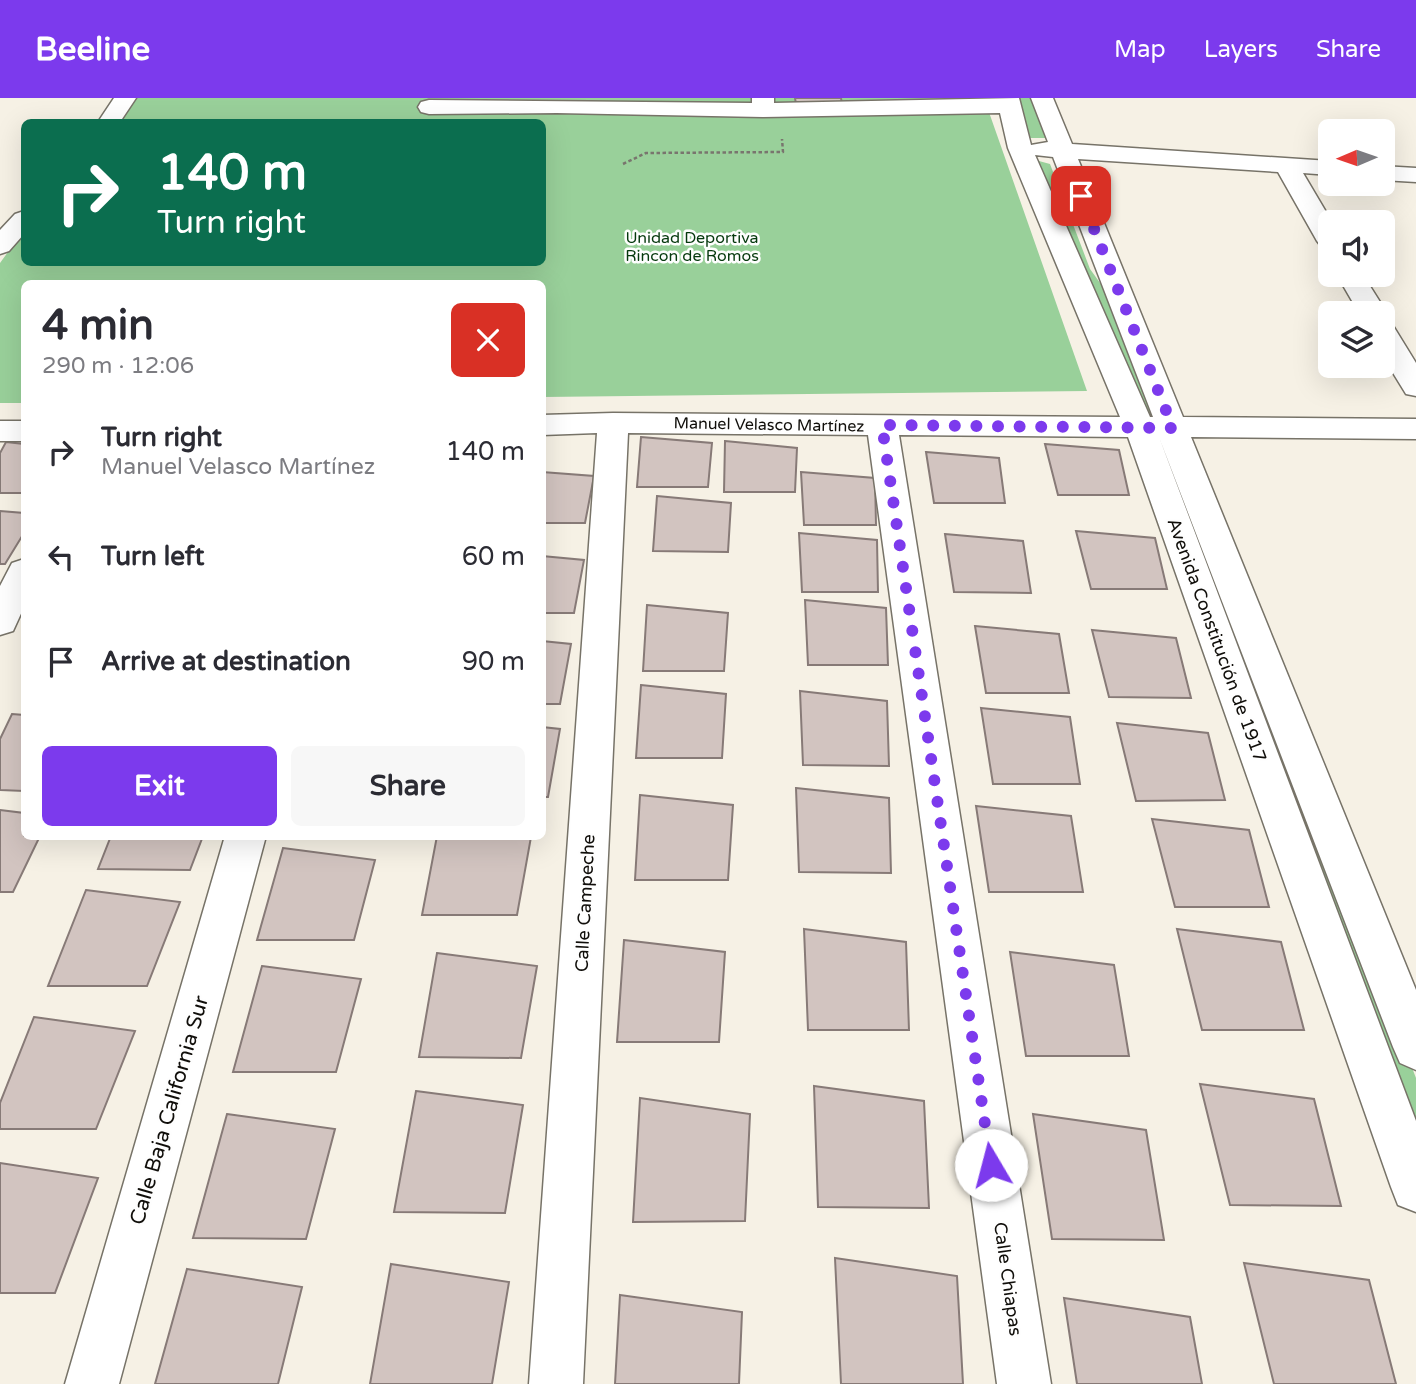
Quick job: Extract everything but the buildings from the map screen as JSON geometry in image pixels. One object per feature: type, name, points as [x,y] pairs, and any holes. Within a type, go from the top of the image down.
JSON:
[{"type":"street","points":[[111,119],[125,98]]},
{"type":"street","points":[[428,109],[558,102],[768,106],[1020,101]]},
{"type":"street","name":"Avenida Constitución de 1917","points":[[1020,101],[1063,149],[1118,290],[1156,428],[1416,1187]]},
{"type":"street","name":"Avenida Constitución de 1917","points":[[1020,101],[1023,155],[1156,428],[1416,1047]]},
{"type":"street","points":[[1023,155],[1063,149],[1318,168]]},
{"type":"street","points":[[1023,155],[1029,158],[1038,154],[1051,157],[1057,163],[1097,265],[1118,290]]},
{"type":"street","points":[[1286,165],[1318,220]]},
{"type":"street","points":[[1395,174],[1416,175]]},
{"type":"street","points":[[0,246],[21,222]]},
{"type":"street","points":[[1395,352],[1416,387]]},
{"type":"street","name":"Manuel Velasco Martínez","points":[[546,425],[613,423],[1416,429]]},
{"type":"street","name":"Calle Campeche","points":[[556,1384],[613,423]]},
{"type":"street","name":"Calle Chiapas","points":[[882,425],[1024,1384]]},
{"type":"street","points":[[0,431],[21,431]]},
{"type":"street","points":[[0,621],[21,578]]},
{"type":"street","name":"Calle Baja California Sur","points":[[92,1384],[245,840]]},
{"type":"path","points":[[623,164],[646,153],[783,152],[768,106]]},
{"type":"green space","name":"Unidad Deportiva Rincon de Romos","points":[[124,98],[984,98],[1087,391],[546,397],[546,280],[21,280],[21,403],[0,403],[0,263],[21,234],[21,266],[546,266],[546,119],[108,119]]},
{"type":"green space","points":[[1016,98],[1033,98],[1049,138],[1027,138]]},
{"type":"green space","points":[[1039,161],[1050,164],[1090,269],[1108,294],[1156,415],[1144,414],[1037,163]]},
{"type":"green space","points":[[1160,453],[1173,453],[1416,1078],[1416,1129]]},
{"type":"route","points":[[991,1165],[882,425],[1173,428],[1081,196]]}]
